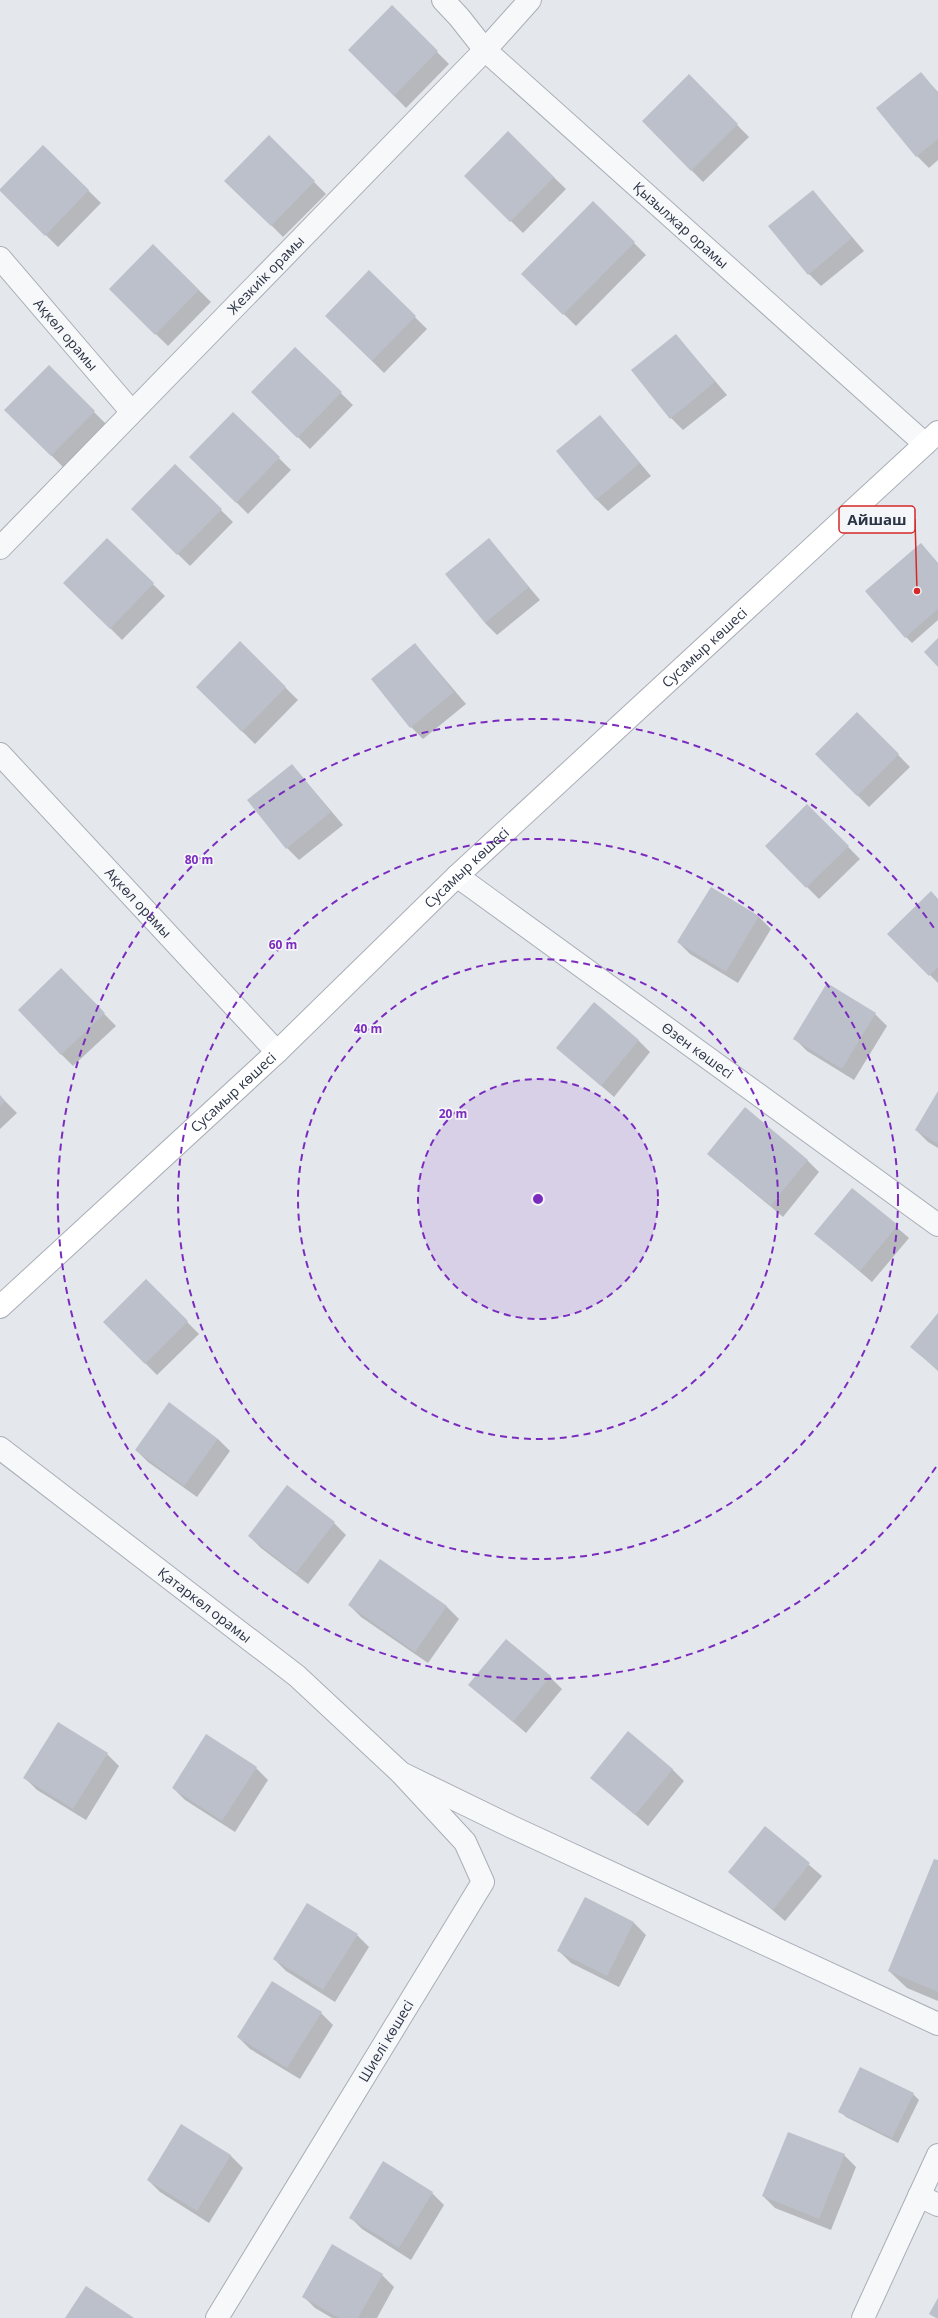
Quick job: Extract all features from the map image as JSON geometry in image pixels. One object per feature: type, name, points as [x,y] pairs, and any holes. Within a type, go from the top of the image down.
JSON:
[{"type":"main road","name":"Сусамыр көшесі","points":[[0,1307],[277,1052],[457,876],[931,438]]},
{"type":"street","name":"Қызылжар орамы","points":[[443,0],[459,17],[484,50],[931,438]]},
{"type":"street","name":"Жезкиік орамы","points":[[0,548],[131,411],[484,50],[530,0]]},
{"type":"street","name":"Ақкөл орамы","points":[[0,258],[131,411]]},
{"type":"street","name":"Ақкөл орамы","points":[[0,754],[277,1052]]},
{"type":"street","name":"Өзен көшесі","points":[[457,876],[938,1224]]},
{"type":"street","name":"Қатаркөл орамы","points":[[0,1448],[297,1676],[401,1773]]},
{"type":"street","points":[[401,1773],[512,1828],[938,2024]]},
{"type":"street","name":"Шиелі көшесі","points":[[217,2318],[483,1882],[465,1842],[401,1773]]},
{"type":"street","points":[[863,2318],[938,2155]]},
{"type":"street","points":[[919,2196],[938,2205]]},
{"type":"building","points":[[392,5],[438,51],[394,96],[348,50]]},
{"type":"building","points":[[921,72],[938,93],[938,139],[916,157],[876,108]]},
{"type":"building","points":[[689,74],[738,124],[691,171],[642,121]]},
{"type":"building","points":[[508,131],[554,177],[510,222],[464,176]]},
{"type":"building","points":[[269,135],[315,181],[271,226],[224,181]]},
{"type":"building","points":[[43,145],[89,190],[45,236],[0,191],[0,189]]},
{"type":"building","points":[[813,190],[852,238],[808,275],[768,226]]},
{"type":"building","points":[[593,201],[635,242],[563,315],[521,274]]},
{"type":"building","points":[[153,244],[199,290],[155,335],[109,289]]},
{"type":"building","points":[[369,270],[416,316],[372,361],[325,316]]},
{"type":"building","points":[[676,334],[715,382],[670,419],[631,370]]},
{"type":"building","points":[[295,347],[342,392],[297,438],[251,392]]},
{"type":"building","points":[[49,365],[95,411],[51,456],[4,410]]},
{"type":"building","points":[[233,412],[280,457],[236,503],[189,457]]},
{"type":"building","points":[[600,415],[640,463],[596,500],[556,451]]},
{"type":"building","points":[[175,464],[222,509],[177,555],[131,509]]},
{"type":"building","points":[[107,538],[154,583],[110,629],[63,583]]},
{"type":"building","points":[[489,538],[529,587],[485,623],[445,574]]},
{"type":"building","points":[[921,543],[938,563],[938,609],[905,638],[865,591]]},
{"type":"building","points":[[938,638],[938,667],[924,652]]},
{"type":"building","points":[[240,641],[286,687],[242,732],[196,687]]},
{"type":"building","points":[[415,643],[454,692],[410,728],[371,679]]},
{"type":"building","points":[[857,712],[899,754],[857,796],[815,754]]},
{"type":"building","points":[[292,764],[331,812],[286,849],[247,800]]},
{"type":"building","points":[[807,804],[849,846],[806,888],[765,846]]},
{"type":"building","points":[[711,887],[759,916],[726,972],[677,942]]},
{"type":"building","points":[[931,891],[938,899],[938,967],[929,976],[887,934]]},
{"type":"building","points":[[61,968],[105,1013],[61,1055],[18,1010]]},
{"type":"building","points":[[827,983],[876,1013],[842,1069],[793,1039]]},
{"type":"building","points":[[594,1002],[639,1040],[601,1086],[556,1048]]},
{"type":"building","points":[[938,1091],[938,1144],[915,1130]]},
{"type":"building","points":[[0,1095],[5,1101],[0,1106]]},
{"type":"building","points":[[745,1107],[808,1160],[770,1206],[707,1154]]},
{"type":"building","points":[[852,1188],[898,1225],[860,1271],[814,1234]]},
{"type":"building","points":[[146,1279],[188,1321],[145,1364],[103,1322]]},
{"type":"building","points":[[938,1313],[938,1370],[910,1347]]},
{"type":"building","points":[[169,1402],[218,1439],[184,1486],[135,1450]]},
{"type":"building","points":[[287,1485],[335,1522],[296,1573],[248,1536]]},
{"type":"building","points":[[380,1559],[447,1606],[415,1652],[348,1605]]},
{"type":"building","points":[[506,1639],[551,1676],[513,1722],[468,1685]]},
{"type":"building","points":[[58,1722],[108,1753],[73,1809],[23,1778]]},
{"type":"building","points":[[628,1731],[673,1769],[635,1815],[590,1778]]},
{"type":"building","points":[[206,1734],[257,1767],[222,1821],[172,1788]]},
{"type":"building","points":[[765,1826],[810,1863],[773,1910],[728,1872]]},
{"type":"building","points":[[934,1859],[938,1860],[938,1992],[888,1971]]},
{"type":"building","points":[[585,1897],[634,1922],[607,1976],[557,1951]]},
{"type":"building","points":[[307,1903],[358,1934],[323,1990],[273,1959]]},
{"type":"building","points":[[272,1981],[322,2012],[287,2068],[237,2037]]},
{"type":"building","points":[[860,2067],[914,2093],[892,2138],[838,2112]]},
{"type":"building","points":[[181,2124],[231,2155],[197,2211],[147,2180]]},
{"type":"building","points":[[788,2132],[845,2154],[819,2219],[762,2196]]},
{"type":"building","points":[[383,2161],[433,2192],[399,2248],[349,2218]]},
{"type":"building","points":[[332,2244],[383,2274],[358,2318],[339,2318],[302,2297]]},
{"type":"building","points":[[86,2286],[134,2318],[65,2318]]},
{"type":"building","points":[[938,2298],[938,2318],[936,2318],[929,2314]]},
{"type":"place","name":"Айшаш","points":[[917,591]]}]
